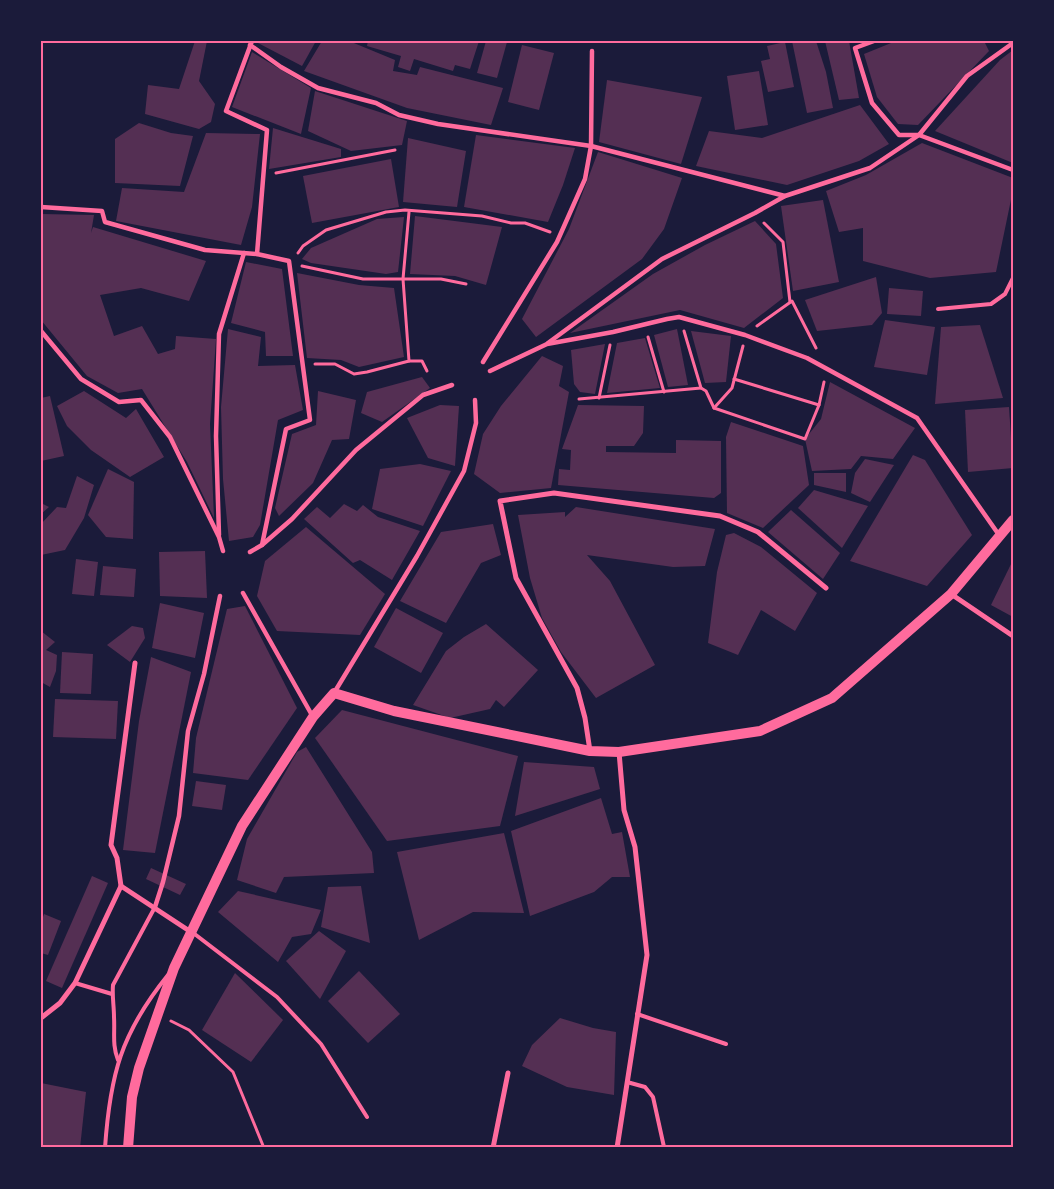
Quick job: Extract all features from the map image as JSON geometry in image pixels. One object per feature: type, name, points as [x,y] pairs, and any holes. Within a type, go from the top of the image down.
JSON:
[{"type":"main road","points":[[128,1148],[132,1097],[138,1068],[174,968],[242,826],[313,717],[334,693],[394,711],[590,751],[618,752],[760,731],[832,698],[952,594],[1013,520]]},
{"type":"street","points":[[874,41],[855,48],[872,103],[898,135],[919,135],[1013,170]]},
{"type":"street","points":[[257,254],[267,130],[226,111],[251,43],[281,66],[318,88],[376,103],[399,115],[438,124],[591,146],[784,196]]},
{"type":"street","points":[[490,371],[547,344],[662,259],[755,213],[784,196],[870,168],[919,135],[967,76],[1013,43]]},
{"type":"street","points":[[483,362],[559,239],[585,179],[591,146],[592,51]]},
{"type":"street","points":[[41,207],[102,211],[105,222],[205,250],[257,254],[289,261],[310,420],[286,429],[262,545]]},
{"type":"street","points":[[219,537],[216,436],[219,334],[244,253]]},
{"type":"street","points":[[547,344],[679,317],[746,335],[807,358],[917,418],[1000,536]]},
{"type":"street","points":[[41,331],[81,380],[119,402],[141,400],[170,437],[219,537],[223,551]]},
{"type":"street","points":[[250,552],[262,545],[292,519],[356,450],[423,395],[452,385]]},
{"type":"street","points":[[334,693],[417,556],[464,471],[476,423],[475,400]]},
{"type":"street","points":[[590,751],[585,718],[577,688],[516,578],[500,501],[554,493],[720,516],[758,532],[826,588]]},
{"type":"street","points":[[243,593],[313,717]]},
{"type":"street","points":[[952,594],[1013,636]]},
{"type":"street","points":[[155,907],[179,816],[188,731],[204,674],[220,596]]},
{"type":"street","points":[[41,1018],[60,1003],[75,983],[121,886],[117,858],[111,845],[134,663]]},
{"type":"street","points":[[617,1148],[647,955],[635,846],[624,810],[618,752]]},
{"type":"street","points":[[121,886],[192,932]]},
{"type":"street","points":[[493,1148],[508,1073]]},
{"type":"lane","points":[[938,309],[991,304],[1005,294],[1013,278]]},
{"type":"lane","points":[[1013,474],[1013,490]]},
{"type":"lane","points":[[118,1060],[113,1038],[112,994],[114,985],[155,907]]},
{"type":"lane","points":[[192,932],[277,997],[321,1044],[367,1117]]},
{"type":"lane","points":[[105,1148],[110,1092],[118,1060],[136,1020],[150,998],[174,968]]},
{"type":"lane","points":[[75,983],[112,994]]},
{"type":"lane","points":[[637,1014],[726,1044]]},
{"type":"lane","points":[[627,1082],[645,1087],[654,1097],[664,1147]]},
{"type":"path","points":[[263,176],[394,150]]},
{"type":"path","points":[[294,258],[303,246],[326,230],[386,212],[406,210],[409,212],[482,216],[511,223],[525,223],[544,228],[559,239]]},
{"type":"path","points":[[409,212],[403,279],[409,361]]},
{"type":"path","points":[[755,213],[783,242],[790,302]]},
{"type":"path","points":[[298,265],[363,279],[441,279],[466,284]]},
{"type":"path","points":[[790,302],[792,301],[817,350],[820,366]]},
{"type":"path","points":[[714,408],[732,388],[746,335],[790,302]]},
{"type":"path","points":[[679,317],[701,388]]},
{"type":"path","points":[[645,324],[664,392]]},
{"type":"path","points":[[599,398],[613,332]]},
{"type":"path","points":[[302,364],[335,364],[354,374],[409,361],[422,361],[427,370]]},
{"type":"path","points":[[580,399],[701,388],[706,391],[714,408],[805,439],[819,405],[827,369]]},
{"type":"path","points":[[734,380],[817,406],[819,405]]},
{"type":"path","points":[[157,1014],[189,1030],[233,1072],[264,1148]]},
{"type":"building","points":[[195,41],[207,41],[199,81],[215,104],[211,122],[199,129],[145,114],[148,85],[179,89]]},
{"type":"building","points":[[260,41],[316,41],[302,66],[258,43]]},
{"type":"building","points":[[322,41],[349,41],[395,60],[393,71],[417,75],[420,67],[503,88],[491,125],[407,108],[304,71]]},
{"type":"building","points":[[368,41],[479,41],[470,69],[455,65],[453,71],[414,59],[410,71],[398,67],[401,56],[367,46]]},
{"type":"building","points":[[486,41],[507,42],[497,78],[477,73]]},
{"type":"building","points":[[792,41],[816,41],[826,72],[833,108],[807,113]]},
{"type":"building","points":[[825,41],[849,41],[859,98],[839,100]]},
{"type":"building","points":[[896,41],[984,41],[989,51],[918,125],[898,124],[877,97],[864,54]]},
{"type":"building","points":[[785,42],[794,87],[768,92],[761,61],[770,59],[767,46]]},
{"type":"building","points":[[522,45],[554,53],[539,110],[508,102]]},
{"type":"building","points":[[1013,50],[1013,163],[935,131],[1000,60]]},
{"type":"building","points":[[252,52],[311,88],[301,134],[232,107]]},
{"type":"building","points":[[759,71],[768,125],[735,130],[727,76]]},
{"type":"building","points":[[607,80],[702,97],[681,164],[599,142]]},
{"type":"building","points":[[315,91],[407,121],[402,145],[351,151],[308,131]]},
{"type":"building","points":[[860,105],[889,144],[859,161],[787,185],[696,166],[709,131],[762,138]]},
{"type":"building","points":[[139,123],[171,133],[193,136],[180,186],[115,183],[115,139]]},
{"type":"building","points":[[273,128],[341,149],[341,157],[269,169]]},
{"type":"building","points":[[206,133],[260,134],[252,207],[241,245],[116,221],[122,188],[184,192]]},
{"type":"building","points":[[476,135],[575,148],[548,222],[464,207]]},
{"type":"building","points":[[408,138],[466,151],[457,207],[403,202]]},
{"type":"building","points":[[922,143],[1013,178],[1013,190],[996,272],[930,278],[863,261],[863,228],[839,232],[826,191],[866,175]]},
{"type":"building","points":[[598,152],[682,178],[664,229],[642,259],[536,337],[522,319],[569,229]]},
{"type":"building","points":[[391,159],[399,207],[312,223],[303,176]]},
{"type":"building","points":[[823,200],[839,282],[793,291],[781,206]]},
{"type":"building","points":[[41,214],[94,215],[91,233],[93,227],[206,261],[189,301],[141,288],[100,295],[114,336],[142,326],[158,354],[175,349],[176,336],[216,339],[210,424],[214,518],[187,462],[142,389],[118,393],[87,376],[41,320]]},
{"type":"building","points":[[415,216],[502,227],[486,285],[455,276],[410,274]]},
{"type":"building","points":[[404,217],[398,272],[386,274],[311,263],[302,259],[311,248],[377,219]]},
{"type":"building","points":[[755,221],[776,244],[783,298],[744,328],[680,310],[570,333],[653,274],[705,245]]},
{"type":"building","points":[[246,262],[282,269],[293,356],[266,356],[265,332],[231,323]]},
{"type":"building","points":[[297,273],[359,285],[394,288],[404,357],[359,367],[341,360],[307,358]]},
{"type":"building","points":[[876,277],[882,313],[872,325],[817,331],[805,300]]},
{"type":"building","points":[[889,288],[923,291],[921,316],[887,314]]},
{"type":"building","points":[[885,320],[935,327],[927,375],[874,367]]},
{"type":"building","points":[[980,325],[1003,398],[935,404],[941,327]]},
{"type":"building","points":[[228,329],[261,337],[258,366],[295,365],[303,410],[278,420],[260,525],[253,537],[229,541],[223,479],[221,407]]},
{"type":"building","points":[[677,329],[688,385],[668,387],[654,335]]},
{"type":"building","points":[[691,331],[731,336],[726,382],[705,383]]},
{"type":"building","points":[[645,338],[660,388],[607,393],[617,343]]},
{"type":"building","points":[[605,344],[595,394],[580,392],[574,384],[571,350]]},
{"type":"building","points":[[542,356],[563,366],[559,386],[569,392],[551,488],[500,493],[474,474],[483,434],[501,406]]},
{"type":"building","points":[[422,377],[430,388],[382,422],[361,413],[367,392]]},
{"type":"building","points":[[830,382],[915,428],[893,459],[861,456],[851,469],[812,471],[805,439],[821,419]]},
{"type":"building","points":[[84,391],[126,418],[136,409],[164,457],[130,477],[91,450],[67,426],[57,406]]},
{"type":"building","points":[[318,391],[356,400],[349,439],[332,440],[313,483],[279,516],[275,508],[292,434],[316,425]]},
{"type":"building","points":[[50,396],[64,456],[41,461],[41,398]]},
{"type":"building","points":[[440,405],[459,406],[455,466],[428,458],[407,418]]},
{"type":"building","points":[[578,405],[644,406],[643,433],[634,446],[606,446],[606,452],[676,453],[676,440],[721,441],[721,493],[714,498],[558,485],[559,469],[570,470],[571,450],[562,449]]},
{"type":"building","points":[[1009,407],[1013,468],[968,472],[965,410]]},
{"type":"building","points":[[731,422],[803,446],[809,485],[763,528],[727,513],[726,437]]},
{"type":"building","points":[[913,455],[925,460],[972,535],[927,586],[850,561]]},
{"type":"building","points":[[865,459],[894,465],[870,502],[851,493],[855,473]]},
{"type":"building","points":[[420,464],[451,471],[423,526],[372,509],[380,469]]},
{"type":"building","points":[[108,469],[134,482],[133,539],[106,537],[88,515]]},
{"type":"building","points":[[814,473],[846,473],[846,492],[814,485]]},
{"type":"building","points":[[77,476],[94,485],[84,518],[65,550],[41,555],[41,524],[57,507],[66,508]]},
{"type":"building","points":[[814,490],[868,506],[842,548],[798,508]]},
{"type":"building","points":[[41,503],[49,507],[41,514]]},
{"type":"building","points":[[344,504],[357,511],[363,505],[378,517],[420,531],[392,580],[360,560],[353,563],[304,519],[317,507],[330,518]]},
{"type":"building","points":[[576,507],[715,529],[705,566],[673,567],[587,555],[610,581],[655,665],[596,698],[561,652],[542,618],[530,578],[518,515],[565,512],[565,517]]},
{"type":"building","points":[[791,510],[840,553],[823,579],[768,532]]},
{"type":"building","points":[[493,524],[501,555],[481,563],[446,623],[400,601],[441,532]]},
{"type":"building","points":[[306,527],[385,594],[360,635],[277,631],[257,596],[265,561]]},
{"type":"building","points":[[734,533],[761,547],[817,593],[795,631],[761,610],[738,655],[708,643],[717,572],[726,535]]},
{"type":"building","points":[[205,551],[207,598],[160,596],[159,552]]},
{"type":"building","points":[[76,559],[98,562],[94,596],[72,594]]},
{"type":"building","points":[[1013,560],[1013,617],[991,605]]},
{"type":"building","points":[[103,566],[136,569],[134,597],[100,595]]},
{"type":"building","points":[[160,603],[204,613],[195,658],[152,648]]},
{"type":"building","points":[[245,606],[297,708],[248,780],[193,773],[196,738],[227,609]]},
{"type":"building","points":[[396,608],[443,633],[421,673],[374,647]]},
{"type":"building","points":[[486,624],[538,670],[504,707],[496,700],[490,709],[450,718],[413,705],[446,651],[464,637]]},
{"type":"building","points":[[132,626],[143,628],[145,638],[130,662],[107,645]]},
{"type":"building","points":[[41,631],[55,642],[46,650],[57,655],[56,671],[50,687],[41,682]]},
{"type":"building","points":[[62,652],[93,654],[91,694],[60,693]]},
{"type":"building","points":[[151,657],[191,672],[155,853],[123,850],[139,721]]},
{"type":"building","points":[[55,699],[118,701],[116,739],[53,737]]},
{"type":"building","points":[[342,710],[518,756],[500,826],[387,841],[315,738]]},
{"type":"building","points":[[306,747],[372,852],[374,873],[284,877],[276,893],[237,880],[247,839],[297,752]]},
{"type":"building","points":[[524,762],[594,767],[600,789],[515,816]]},
{"type":"building","points":[[196,781],[226,785],[222,810],[192,806]]},
{"type":"building","points":[[601,798],[612,834],[622,832],[630,877],[612,877],[594,892],[530,916],[511,831]]},
{"type":"building","points":[[504,833],[524,913],[473,912],[419,940],[397,852]]},
{"type":"building","points":[[151,868],[186,884],[180,895],[146,879]]},
{"type":"building","points":[[92,876],[108,883],[62,988],[46,981]]},
{"type":"building","points":[[361,886],[370,943],[321,927],[328,887]]},
{"type":"building","points":[[238,891],[321,910],[311,934],[292,937],[278,962],[218,912]]},
{"type":"building","points":[[44,914],[61,921],[48,955],[41,953],[41,923]]},
{"type":"building","points":[[319,931],[346,951],[320,999],[286,961]]},
{"type":"building","points":[[359,971],[400,1014],[368,1043],[328,1001]]},
{"type":"building","points":[[235,973],[283,1020],[251,1062],[202,1030]]},
{"type":"building","points":[[560,1018],[593,1028],[616,1032],[614,1095],[567,1087],[522,1066],[532,1045]]},
{"type":"building","points":[[41,1083],[86,1092],[80,1148],[41,1148]]}]
